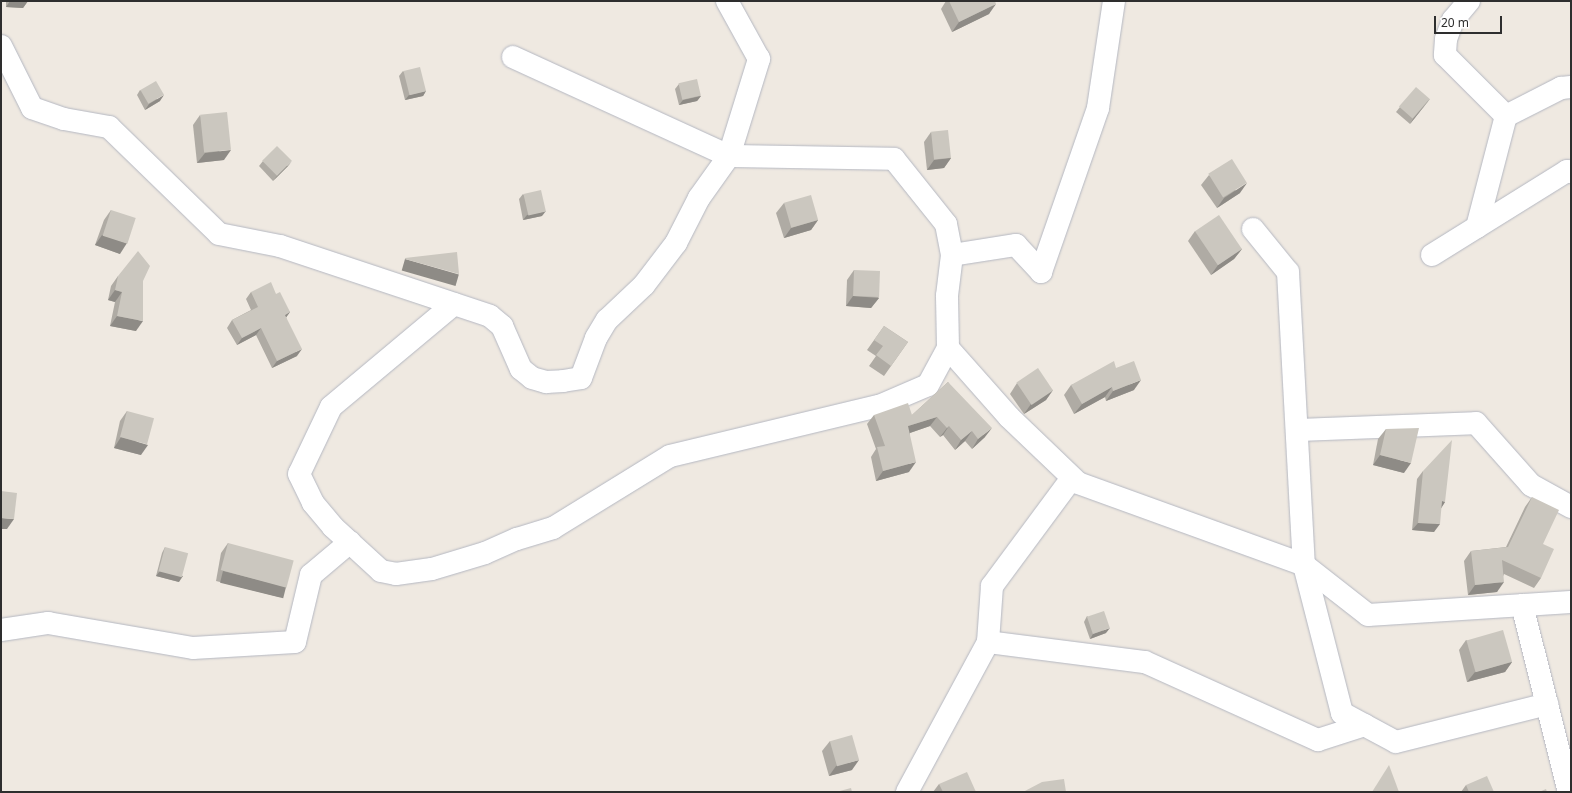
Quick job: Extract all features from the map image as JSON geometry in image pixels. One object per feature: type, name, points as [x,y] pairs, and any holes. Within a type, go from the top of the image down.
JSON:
[{"type":"street","points":[[1,46],[32,108],[64,119],[110,127],[219,234],[280,246],[490,316],[502,326],[521,369],[532,378],[546,382],[581,378],[596,338],[607,320],[644,285],[676,243],[699,198],[729,156],[759,59],[727,1]]},
{"type":"street","points":[[952,255],[1016,245],[1041,272],[1098,108],[1114,1]]},
{"type":"street","points":[[1469,1],[1453,20],[1446,39],[1445,55],[1506,116]]},
{"type":"street","points":[[454,304],[331,407],[299,474],[313,503],[350,542],[381,571],[396,574],[432,569],[485,553],[517,539],[553,528],[670,456],[879,406],[928,385],[948,348],[947,296],[952,255],[946,224],[894,159],[729,156],[513,57]]},
{"type":"street","points":[[1477,227],[1506,116],[1561,88],[1571,87]]},
{"type":"street","points":[[1432,255],[1567,171],[1571,172]]},
{"type":"street","points":[[1252,229],[1288,272],[1304,565],[1342,713],[1396,742],[1547,704]]},
{"type":"street","points":[[948,348],[1009,417],[1078,483],[1304,565],[1368,615],[1571,602]]},
{"type":"street","points":[[1297,430],[1476,423],[1531,485],[1571,507]]},
{"type":"street","points":[[908,792],[988,642],[992,586],[1072,478]]},
{"type":"street","points":[[1,630],[48,623],[193,648],[295,642],[311,575],[350,542]]},
{"type":"street","points":[[1522,605],[1569,792]]},
{"type":"street","points":[[988,642],[1145,662],[1318,740],[1365,725]]},
{"type":"building","points":[[949,1],[995,1],[996,4],[959,22]]},
{"type":"building","points":[[420,67],[426,91],[410,95],[404,71]]},
{"type":"building","points":[[697,79],[701,96],[682,100],[678,83]]},
{"type":"building","points":[[156,81],[164,95],[148,104],[140,90]]},
{"type":"building","points":[[1416,87],[1430,99],[1413,118],[1399,107]]},
{"type":"building","points":[[227,112],[231,150],[204,153],[200,115]]},
{"type":"building","points":[[948,130],[951,158],[934,160],[931,132]]},
{"type":"building","points":[[277,146],[292,161],[277,176],[262,161]]},
{"type":"building","points":[[1232,159],[1247,183],[1223,198],[1208,174]]},
{"type":"building","points":[[541,190],[546,211],[528,215],[523,194]]},
{"type":"building","points":[[811,195],[818,220],[791,228],[784,203]]},
{"type":"building","points":[[111,210],[136,218],[127,244],[103,236]]},
{"type":"building","points":[[1219,215],[1242,249],[1218,265],[1195,231]]},
{"type":"building","points":[[138,251],[150,266],[143,281],[143,321],[117,316],[122,292],[115,290],[118,276]]},
{"type":"building","points":[[457,252],[459,274],[405,259],[405,258]]},
{"type":"building","points":[[854,270],[880,271],[879,297],[853,296]]},
{"type":"building","points":[[271,282],[276,294],[280,292],[290,312],[285,315],[302,349],[277,361],[261,328],[242,338],[232,320],[258,307],[251,292]]},
{"type":"building","points":[[884,326],[908,342],[891,366],[876,355],[883,346],[874,340]]},
{"type":"building","points":[[1114,361],[1116,368],[1134,361],[1141,380],[1113,391],[1112,387],[1082,404],[1071,385]]},
{"type":"building","points":[[1038,368],[1053,390],[1032,405],[1016,383]]},
{"type":"building","points":[[948,382],[992,428],[978,439],[972,431],[961,440],[949,426],[947,428],[937,417],[908,426],[916,462],[883,471],[877,447],[885,446],[874,415],[908,403],[912,415]]},
{"type":"building","points":[[127,411],[154,418],[147,444],[120,437]]},
{"type":"building","points":[[1419,428],[1411,463],[1380,455],[1386,429]]},
{"type":"building","points":[[1452,440],[1445,502],[1442,501],[1440,524],[1418,523],[1423,471]]},
{"type":"building","points":[[1,491],[17,493],[14,519],[1,518]]},
{"type":"building","points":[[1532,497],[1559,510],[1543,544],[1554,549],[1541,578],[1502,560],[1504,582],[1475,585],[1471,551],[1508,547]]},
{"type":"building","points":[[228,543],[294,561],[286,588],[221,570]]},
{"type":"building","points":[[165,547],[188,553],[182,577],[159,571]]},
{"type":"building","points":[[1104,611],[1110,628],[1093,634],[1087,617]]},
{"type":"building","points":[[1503,630],[1512,662],[1476,672],[1466,640]]},
{"type":"building","points":[[852,735],[859,760],[837,766],[830,741]]},
{"type":"building","points":[[1389,765],[1399,792],[1372,792]]},
{"type":"building","points":[[967,772],[976,792],[943,792],[939,784]]},
{"type":"building","points":[[1487,776],[1494,792],[1469,792],[1466,785]]},
{"type":"building","points":[[1064,779],[1066,792],[1023,792],[1042,782]]},
{"type":"building","points":[[851,788],[852,792],[836,792]]},
{"type":"building","points":[[1546,789],[1547,792],[1539,792]]}]
